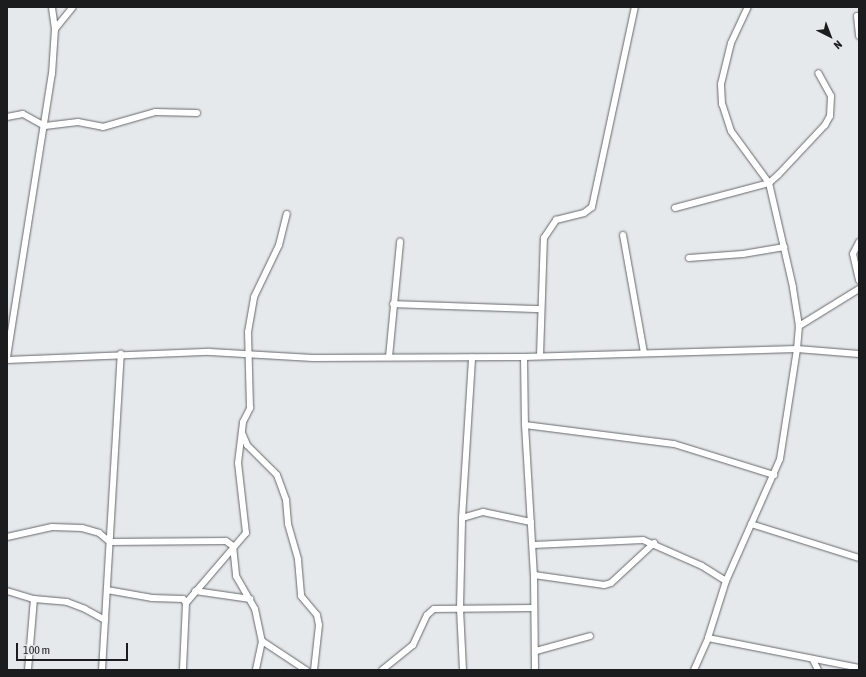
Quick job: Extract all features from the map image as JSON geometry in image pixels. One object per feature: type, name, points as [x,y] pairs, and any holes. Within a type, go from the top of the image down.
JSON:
[{"type":"street","points":[[7,357],[44,126],[56,29],[52,7]]},
{"type":"street","points":[[56,29],[73,7]]},
{"type":"street","points":[[540,356],[542,252],[548,227],[556,220],[584,213],[592,207],[635,7]]},
{"type":"street","points":[[694,670],[708,638],[726,581],[780,459],[797,349],[799,326],[784,247],[769,183],[731,131],[722,104],[721,84],[731,43],[748,7]]},
{"type":"street","points":[[857,16],[859,36]]},
{"type":"street","points":[[675,208],[769,183],[825,125],[830,116],[831,96],[818,73]]},
{"type":"street","points":[[7,117],[23,114],[44,126],[78,122],[103,127],[155,112],[197,113]]},
{"type":"street","points":[[183,670],[186,603],[233,546],[246,533],[238,463],[242,431],[250,408],[247,385],[250,370],[247,354],[248,332],[254,297],[278,245],[287,214]]},
{"type":"street","points":[[623,235],[644,353]]},
{"type":"street","points":[[390,357],[393,304],[400,242]]},
{"type":"street","points":[[799,326],[859,290],[859,281],[853,254],[859,242]]},
{"type":"street","points":[[689,258],[743,254],[784,247]]},
{"type":"street","points":[[393,304],[540,309]]},
{"type":"street","points":[[7,360],[121,354],[247,354],[313,358],[524,357],[797,349],[859,354]]},
{"type":"street","points":[[102,670],[121,354]]},
{"type":"street","points":[[463,670],[460,609],[462,518],[472,357]]},
{"type":"street","points":[[524,357],[525,425],[533,544],[536,651],[535,670]]},
{"type":"street","points":[[525,425],[674,444],[774,475]]},
{"type":"street","points":[[242,431],[247,444],[277,475],[286,500],[288,524],[298,560],[301,596],[317,615],[319,625],[314,670]]},
{"type":"street","points":[[462,518],[483,512],[531,522]]},
{"type":"street","points":[[752,524],[859,558]]},
{"type":"street","points":[[7,537],[52,528],[82,528],[99,533],[110,542],[222,539],[233,546]]},
{"type":"street","points":[[533,544],[610,540],[654,543],[702,566],[726,581]]},
{"type":"street","points":[[534,575],[604,585],[611,584],[654,543]]},
{"type":"street","points":[[233,546],[236,576],[250,599],[262,641],[256,670]]},
{"type":"street","points":[[107,590],[152,598],[174,597],[183,599],[186,603]]},
{"type":"street","points":[[7,591],[34,599],[67,602],[85,609],[105,620]]},
{"type":"street","points":[[195,591],[250,599]]},
{"type":"street","points":[[28,670],[34,599]]},
{"type":"street","points":[[382,670],[413,645],[427,615],[434,609],[534,608]]},
{"type":"street","points":[[536,651],[590,636]]},
{"type":"street","points":[[708,638],[859,668]]},
{"type":"street","points":[[262,641],[306,670]]},
{"type":"street","points":[[813,660],[818,670]]}]
